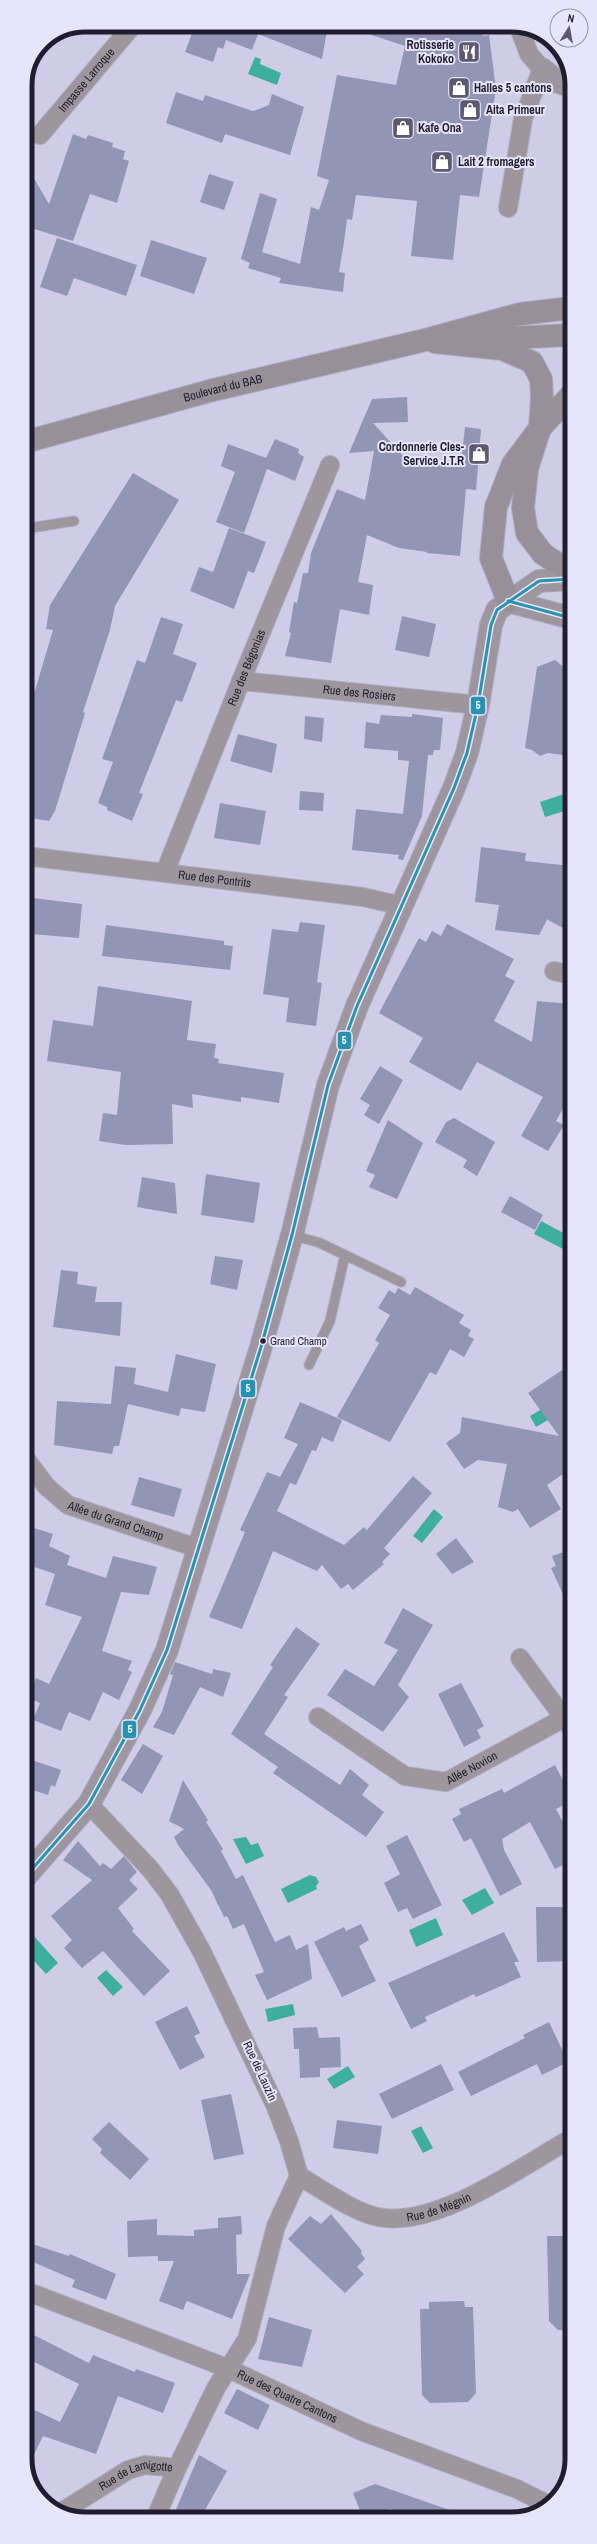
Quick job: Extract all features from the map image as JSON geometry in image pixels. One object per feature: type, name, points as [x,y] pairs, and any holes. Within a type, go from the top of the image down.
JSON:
[{"type":"main road","points":[[542,69],[562,69]]},
{"type":"main road","points":[[542,69],[558,82],[565,84]]},
{"type":"main road","name":"Boulevard du BAB","points":[[32,440],[213,390],[421,341],[520,314],[565,309]]},
{"type":"main road","name":"Boulevard du BAB","points":[[421,341],[565,335]]},
{"type":"main road","points":[[421,341],[502,349],[532,362],[541,379],[540,428],[527,469],[523,508],[527,533],[543,554],[565,568]]},
{"type":"main road","points":[[508,601],[491,558],[496,507],[513,464],[540,428],[565,401]]},
{"type":"main road","points":[[32,1869],[89,1804],[140,1710],[167,1650],[200,1549],[292,1235],[328,1085],[357,1006],[454,788],[467,753],[478,705],[491,625],[497,610],[539,581],[565,579]]},
{"type":"main road","points":[[508,601],[565,616]]},
{"type":"street","name":"Impasse Larroque","points":[[40,134],[128,32]]},
{"type":"street","points":[[508,208],[523,119],[542,69],[530,54],[521,33]]},
{"type":"street","name":"Rue des Bégonias","points":[[166,872],[241,681],[330,465]]},
{"type":"street","name":"Rue des Rosiers","points":[[241,681],[478,705]]},
{"type":"street","name":"Rue des Pontrits","points":[[32,857],[363,896],[402,906]]},
{"type":"street","name":"Allée du Grand Champ","points":[[32,1467],[46,1486],[68,1505],[200,1549]]},
{"type":"street","points":[[520,1658],[565,1720]]},
{"type":"street","name":"Allée Novion","points":[[318,1717],[406,1776],[446,1782],[565,1725]]},
{"type":"street","name":"Rue de Lauzin","points":[[89,1804],[151,1870],[170,1895],[202,1952],[275,2106],[299,2176]]},
{"type":"street","name":"Rue de Mégnin","points":[[299,2176],[349,2205],[377,2217],[424,2216],[451,2206],[565,2142]]},
{"type":"street","points":[[227,2368],[236,2359],[247,2340],[276,2226],[299,2176]]},
{"type":"street","name":"Rue des Quatre Cantons","points":[[32,2293],[227,2368],[361,2431],[517,2489],[543,2502]]},
{"type":"street","name":"Rue de Lamigotte","points":[[67,2509],[128,2470],[144,2465],[177,2468],[227,2368]]},
{"type":"street","points":[[158,2512],[177,2468]]},
{"type":"lane","points":[[32,528],[74,522]]},
{"type":"lane","points":[[292,1235],[320,1243],[401,1282]]},
{"type":"lane","points":[[309,1365],[330,1321],[346,1255]]},
{"type":"shaded area","points":[[255,57],[261,59],[260,64],[281,73],[277,85],[248,74]]},
{"type":"shaded area","points":[[565,794],[565,811],[545,817],[540,802]]},
{"type":"shaded area","points":[[541,1221],[565,1234],[565,1250],[534,1234]]},
{"type":"shaded area","points":[[552,1403],[558,1414],[536,1427],[530,1416]]},
{"type":"shaded area","points":[[434,1509],[443,1517],[422,1543],[413,1536]]},
{"type":"shaded area","points":[[246,1837],[251,1845],[258,1843],[264,1856],[246,1864],[233,1839]]},
{"type":"shaded area","points":[[310,1875],[316,1877],[319,1882],[316,1886],[317,1889],[288,1903],[281,1889]]},
{"type":"shaded area","points":[[485,1888],[494,1903],[472,1915],[462,1900]]},
{"type":"shaded area","points":[[436,1918],[443,1935],[416,1947],[409,1930]]},
{"type":"shaded area","points":[[34,1936],[58,1963],[46,1974],[32,1959],[32,1938]]},
{"type":"shaded area","points":[[106,1970],[123,1987],[113,1996],[97,1978]]},
{"type":"shaded area","points":[[293,2004],[295,2015],[268,2022],[265,2009]]},
{"type":"shaded area","points":[[348,2066],[355,2077],[334,2089],[327,2079]]},
{"type":"shaded area","points":[[421,2126],[433,2148],[423,2153],[411,2131]]},
{"type":"building","points":[[192,32],[327,32],[322,59],[258,34],[252,50],[226,40],[223,49],[218,47],[213,62],[185,52]]},
{"type":"building","points":[[362,32],[483,32],[483,36],[489,35],[496,89],[479,197],[460,195],[453,260],[411,256],[417,201],[356,195],[352,220],[347,219],[339,272],[345,273],[343,292],[279,283],[281,278],[248,268],[250,263],[241,259],[260,193],[277,199],[262,252],[300,264],[311,207],[319,210],[329,180],[317,176],[337,75],[396,85],[405,46]]},
{"type":"building","points":[[176,92],[203,101],[205,95],[253,111],[269,105],[272,94],[304,107],[290,155],[225,134],[222,143],[166,123]]},
{"type":"building","points":[[73,134],[86,139],[88,135],[113,143],[112,147],[125,151],[123,159],[129,161],[117,203],[90,194],[73,241],[32,228],[32,175],[49,204]]},
{"type":"building","points":[[209,174],[234,182],[224,210],[200,202]]},
{"type":"building","points":[[57,238],[137,265],[126,296],[74,278],[67,296],[40,287]]},
{"type":"building","points":[[151,240],[207,258],[194,294],[140,276]]},
{"type":"building","points":[[407,397],[408,422],[373,423],[406,459],[461,463],[465,427],[481,429],[476,490],[466,489],[460,556],[427,553],[399,548],[367,535],[358,582],[373,585],[369,615],[340,609],[331,663],[285,656],[291,633],[289,632],[294,602],[297,603],[303,573],[308,573],[311,553],[337,489],[365,500],[374,451],[349,453],[372,399]]},
{"type":"building","points":[[275,439],[299,449],[298,453],[304,457],[295,481],[267,469],[244,533],[216,522],[235,472],[221,466],[228,444],[266,458]]},
{"type":"building","points":[[133,473],[179,500],[115,606],[110,630],[83,712],[85,713],[55,811],[49,821],[32,818],[32,700],[53,630],[46,629],[50,605]]},
{"type":"building","points":[[229,528],[266,542],[254,573],[248,571],[234,609],[190,591],[199,567],[213,572]]},
{"type":"building","points":[[402,616],[436,624],[429,657],[395,650]]},
{"type":"building","points":[[161,617],[183,624],[173,654],[197,663],[182,702],[176,700],[139,793],[143,794],[132,821],[107,810],[107,807],[98,803],[113,762],[102,759],[137,660],[145,663]]},
{"type":"building","points":[[555,660],[565,668],[565,755],[548,753],[540,756],[532,750],[525,748],[537,667]]},
{"type":"building","points":[[412,714],[443,718],[440,750],[434,750],[433,755],[428,755],[422,816],[403,860],[398,859],[399,855],[352,850],[356,809],[403,814],[409,761],[398,760],[398,751],[364,748],[366,722],[379,724],[381,715],[412,717]]},
{"type":"building","points":[[305,716],[324,718],[322,742],[304,739]]},
{"type":"building","points":[[238,734],[277,744],[272,773],[230,761]]},
{"type":"building","points":[[300,791],[324,793],[323,811],[299,810]]},
{"type":"building","points":[[220,803],[266,811],[260,845],[214,838]]},
{"type":"building","points":[[481,847],[526,853],[525,861],[565,865],[565,929],[548,920],[548,918],[539,935],[495,930],[499,905],[475,902]]},
{"type":"building","points":[[33,898],[82,904],[79,938],[32,934]]},
{"type":"building","points":[[300,922],[325,925],[317,982],[322,983],[316,1026],[286,1022],[289,998],[263,994],[272,929],[298,932]]},
{"type":"building","points":[[447,924],[514,959],[505,976],[515,981],[494,1021],[532,1042],[537,1001],[565,1003],[565,1105],[556,1121],[564,1125],[548,1151],[521,1136],[543,1097],[477,1062],[461,1091],[409,1062],[423,1038],[379,1013],[419,938],[426,942],[432,931],[441,936]]},
{"type":"building","points":[[106,925],[224,941],[224,945],[233,946],[230,970],[102,956]]},
{"type":"building","points":[[98,986],[192,1001],[187,1040],[216,1044],[214,1058],[219,1059],[218,1063],[284,1073],[279,1103],[241,1097],[241,1102],[192,1094],[193,1108],[172,1104],[173,1144],[126,1145],[99,1141],[103,1113],[117,1115],[121,1072],[47,1061],[53,1020],[93,1026]]},
{"type":"building","points":[[380,1066],[403,1080],[379,1124],[364,1115],[370,1105],[360,1099]]},
{"type":"building","points":[[454,1118],[495,1142],[477,1176],[463,1167],[467,1160],[435,1142],[446,1122]]},
{"type":"building","points":[[388,1120],[423,1143],[397,1199],[369,1187],[375,1175],[366,1171]]},
{"type":"building","points":[[206,1174],[260,1183],[254,1223],[201,1215]]},
{"type":"building","points":[[142,1177],[175,1183],[177,1214],[137,1207]]},
{"type":"building","points":[[510,1196],[543,1215],[535,1230],[501,1212]]},
{"type":"building","points":[[215,1256],[243,1260],[237,1290],[210,1284]]},
{"type":"building","points":[[61,1270],[78,1272],[77,1284],[97,1287],[95,1302],[122,1302],[120,1336],[53,1327]]},
{"type":"building","points":[[415,1287],[464,1315],[459,1323],[471,1330],[468,1336],[474,1339],[464,1357],[450,1349],[436,1375],[430,1372],[390,1442],[337,1417],[379,1343],[375,1340],[390,1315],[378,1308],[389,1290],[395,1294],[398,1288],[410,1295]]},
{"type":"building","points":[[176,1354],[216,1364],[205,1412],[181,1408],[179,1416],[128,1404],[119,1446],[114,1446],[112,1454],[54,1445],[57,1401],[111,1404],[115,1366],[136,1368],[134,1384],[168,1392]]},
{"type":"building","points":[[565,1368],[565,1473],[547,1485],[561,1509],[530,1528],[518,1509],[513,1512],[498,1507],[507,1464],[478,1460],[464,1469],[446,1443],[460,1433],[462,1417],[559,1436],[528,1393]]},
{"type":"building","points":[[300,1402],[342,1420],[333,1442],[322,1437],[316,1451],[312,1450],[296,1485],[290,1483],[277,1511],[344,1545],[364,1527],[367,1530],[413,1476],[432,1493],[384,1548],[390,1554],[382,1562],[384,1564],[353,1590],[348,1584],[341,1589],[322,1565],[317,1571],[273,1551],[242,1629],[209,1617],[245,1532],[240,1530],[267,1472],[280,1477],[298,1444],[284,1438]]},
{"type":"building","points":[[139,1477],[182,1489],[174,1517],[131,1505]]},
{"type":"building","points":[[34,1528],[53,1534],[49,1546],[70,1556],[67,1565],[106,1578],[113,1556],[157,1567],[149,1595],[121,1592],[102,1651],[132,1661],[128,1670],[132,1672],[119,1700],[103,1692],[90,1721],[69,1712],[61,1731],[33,1720],[40,1703],[32,1700],[32,1688],[36,1678],[49,1684],[82,1617],[45,1605],[55,1574],[32,1566],[32,1532]]},
{"type":"building","points":[[456,1538],[474,1562],[452,1574],[436,1554]]},
{"type":"building","points":[[565,1551],[565,1599],[551,1568],[556,1566],[552,1556]]},
{"type":"building","points":[[403,1608],[433,1625],[398,1685],[409,1697],[383,1732],[327,1695],[345,1669],[374,1686],[398,1650],[384,1643]]},
{"type":"building","points":[[296,1627],[320,1644],[284,1695],[288,1697],[264,1734],[340,1785],[350,1769],[369,1785],[362,1795],[384,1812],[366,1837],[273,1773],[278,1767],[231,1734],[273,1667],[270,1665]]},
{"type":"building","points":[[175,1662],[212,1674],[213,1669],[231,1673],[223,1697],[200,1687],[174,1735],[153,1727],[162,1712],[173,1675],[170,1674]]},
{"type":"building","points":[[461,1683],[484,1726],[477,1730],[481,1738],[464,1747],[438,1694]]},
{"type":"building","points":[[143,1744],[163,1756],[142,1794],[121,1780]]},
{"type":"building","points":[[32,1760],[61,1770],[55,1787],[51,1785],[48,1795],[32,1790]]},
{"type":"building","points":[[555,1765],[565,1784],[565,1804],[556,1809],[565,1826],[565,1864],[555,1869],[530,1822],[502,1839],[504,1850],[522,1884],[500,1896],[471,1838],[464,1842],[452,1819],[461,1814],[459,1809],[502,1789],[504,1793]]},
{"type":"building","points":[[183,1780],[208,1820],[206,1822],[223,1849],[221,1851],[236,1879],[243,1875],[275,1942],[290,1935],[296,1950],[308,1944],[312,1979],[267,2000],[255,1975],[264,1972],[244,1924],[233,1929],[227,1916],[224,1917],[211,1890],[178,1845],[174,1837],[184,1829],[169,1821]]},
{"type":"building","points":[[407,1835],[442,1905],[413,1919],[407,1908],[398,1912],[384,1883],[400,1874],[386,1846]]},
{"type":"building","points":[[78,1841],[100,1866],[103,1863],[111,1869],[124,1856],[137,1872],[129,1880],[138,1889],[118,1908],[134,1929],[132,1931],[170,1971],[144,1996],[103,1951],[82,1968],[64,1948],[72,1940],[51,1916],[92,1880],[63,1860]]},
{"type":"building","points":[[536,1907],[565,1907],[565,1961],[537,1962]]},
{"type":"building","points":[[361,1924],[369,1940],[359,1946],[376,1981],[342,1997],[314,1942],[344,1927],[346,1931]]},
{"type":"building","points":[[504,1932],[519,1962],[514,1962],[521,1977],[476,1997],[474,1994],[425,2017],[427,2021],[411,2029],[388,1983]]},
{"type":"building","points":[[187,2006],[200,2033],[194,2036],[205,2057],[180,2070],[155,2022]]},
{"type":"building","points":[[549,2022],[565,2056],[565,2064],[542,2075],[537,2064],[471,2096],[458,2072],[525,2038],[523,2035]]},
{"type":"building","points":[[317,2027],[319,2038],[340,2037],[341,2067],[320,2068],[320,2077],[300,2078],[299,2049],[294,2049],[293,2028]]},
{"type":"building","points":[[441,2064],[454,2090],[392,2119],[379,2094]]},
{"type":"building","points":[[231,2094],[244,2154],[214,2160],[201,2100]]},
{"type":"building","points":[[337,2120],[382,2126],[378,2154],[333,2148]]},
{"type":"building","points":[[109,2122],[149,2159],[130,2180],[100,2153],[102,2149],[92,2139]]},
{"type":"building","points":[[331,2214],[362,2251],[361,2253],[365,2259],[357,2267],[364,2274],[345,2293],[288,2239],[310,2216],[321,2224]]},
{"type":"building","points":[[241,2216],[242,2234],[236,2235],[237,2274],[250,2274],[232,2319],[187,2301],[183,2310],[159,2301],[174,2261],[158,2261],[158,2256],[128,2257],[127,2221],[157,2219],[157,2235],[194,2236],[194,2230],[218,2228],[218,2218]]},
{"type":"building","points":[[547,2236],[565,2236],[565,2330],[558,2330],[549,2321]]},
{"type":"building","points":[[32,2244],[69,2256],[70,2254],[116,2274],[106,2300],[72,2287],[75,2280],[32,2262]]},
{"type":"building","points":[[464,2301],[465,2307],[473,2307],[476,2393],[468,2402],[430,2403],[422,2395],[420,2309],[429,2309],[429,2302]]},
{"type":"building","points":[[269,2317],[312,2330],[302,2367],[258,2359]]},
{"type":"building","points":[[32,2334],[89,2363],[93,2355],[135,2372],[136,2369],[175,2383],[163,2413],[118,2396],[96,2454],[43,2436],[32,2459],[32,2409],[60,2422],[79,2384],[32,2361]]},
{"type":"building","points":[[237,2389],[270,2405],[258,2430],[224,2413]]},
{"type":"building","points":[[199,2455],[227,2471],[204,2512],[175,2512]]},
{"type":"building","points":[[375,2484],[455,2512],[399,2512],[390,2509],[381,2512],[361,2512],[353,2493]]},
{"type":"transit line","name":"5","points":[[32,1869],[89,1804],[140,1710],[167,1650],[261,1347],[292,1235],[328,1085],[357,1006],[454,788],[467,753],[478,705],[491,625],[497,610],[539,581],[565,579]]},
{"type":"transit line","name":"5","points":[[508,601],[565,616]]},
{"type":"place","name":"Rotisserie Kokoko","points":[[469,52]]},
{"type":"place","name":"Halles 5 cantons","points":[[459,88]]},
{"type":"place","name":"Aita Primeur","points":[[470,110]]},
{"type":"place","name":"Kafe Ona","points":[[403,128]]},
{"type":"place","name":"Lait 2 fromagers","points":[[442,162]]},
{"type":"place","name":"Cordonnerie Cles- Service J.T.R","points":[[479,454]]},
{"type":"place","name":"Grand Champ","points":[[263,1341]]}]
